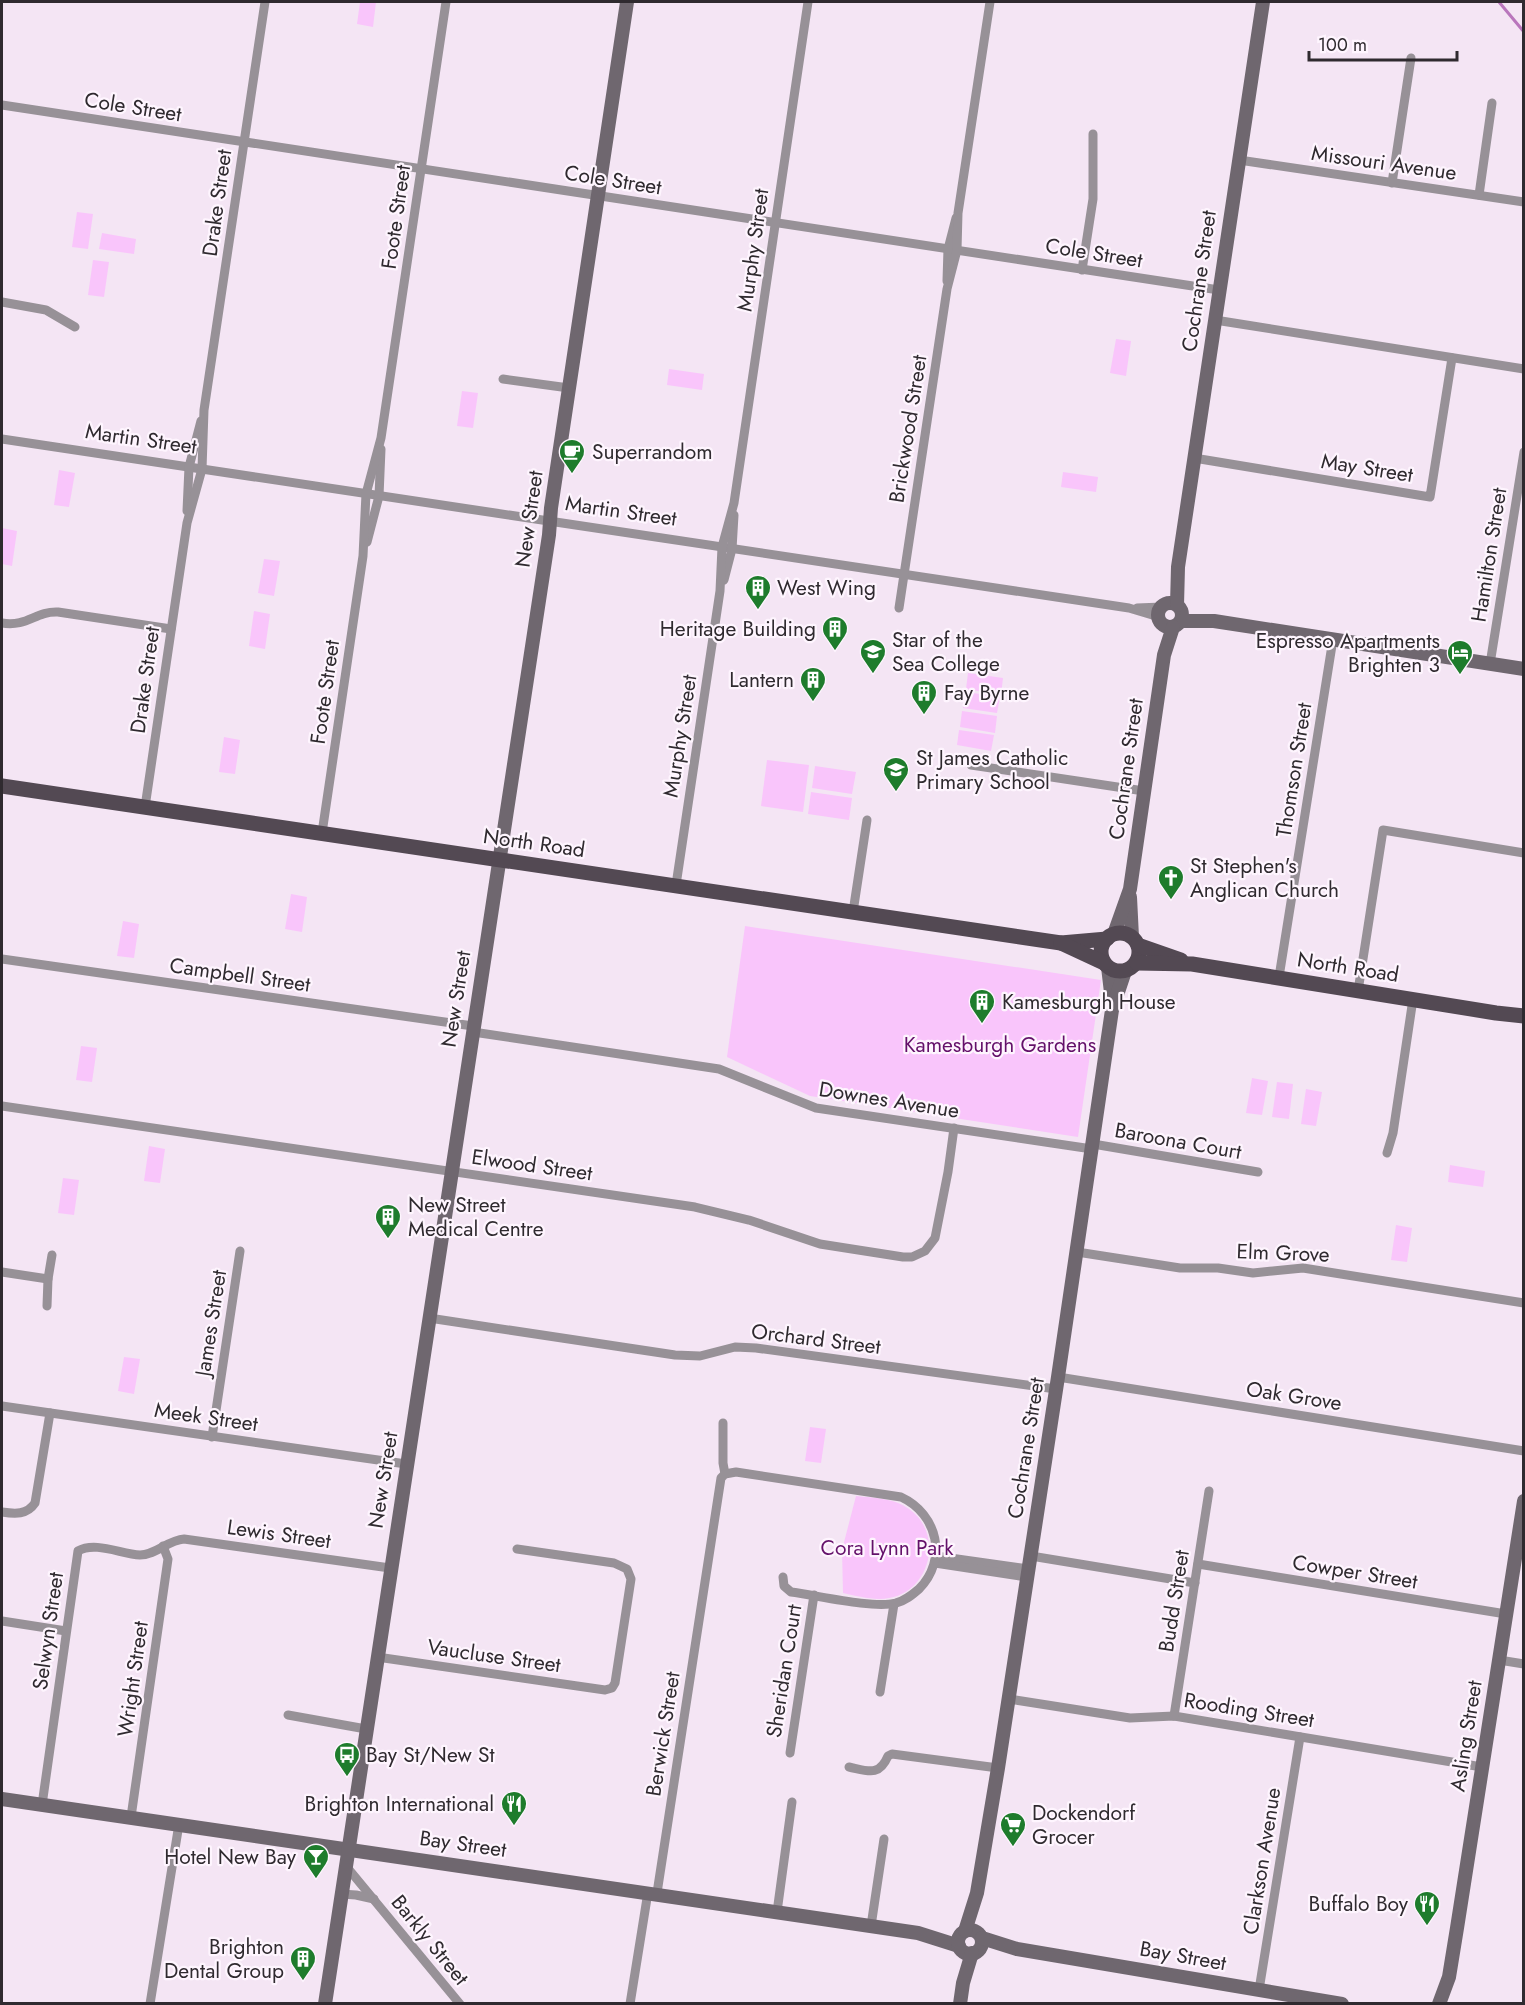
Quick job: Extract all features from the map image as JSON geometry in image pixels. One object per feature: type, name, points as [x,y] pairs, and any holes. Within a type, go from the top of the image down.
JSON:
[{"type":"main road","name":"North Road","points":[[2,786],[1061,943],[1111,936]]},
{"type":"main road","points":[[1121,933],[1135,941],[1140,951],[1131,967],[1119,972],[1106,965],[1101,950],[1111,936],[1121,933]]},
{"type":"main road","name":"North Road","points":[[1135,941],[1192,964]]},
{"type":"main road","name":"North Road","points":[[1061,943],[1106,965]]},
{"type":"main road","name":"North Road","points":[[1131,967],[1192,964],[1524,1016]]},
{"type":"main road","name":"North Road","points":[[1496,1013],[1524,1021]]},
{"type":"street","name":"Drake Street","points":[[187,523],[202,469],[204,411],[265,2]]},
{"type":"street","name":"Foote Street","points":[[363,556],[379,496],[381,438],[446,2]]},
{"type":"street","name":"New Street","points":[[325,2004],[627,2]]},
{"type":"street","name":"Murphy Street","points":[[676,885],[808,2]]},
{"type":"street","name":"Brickwood Street","points":[[899,608],[947,289],[954,267],[953,250],[958,213],[990,2]]},
{"type":"street","name":"Cochrane Street","points":[[1135,941],[1130,889],[1263,2]]},
{"type":"street","points":[[1392,183],[1411,58]]},
{"type":"street","points":[[1479,195],[1492,103]]},
{"type":"street","name":"Cole Street","points":[[2,105],[1219,290]]},
{"type":"street","points":[[1082,270],[1093,199],[1093,134]]},
{"type":"street","name":"Missouri Avenue","points":[[1239,160],[1524,202]]},
{"type":"street","points":[[2,302],[46,310],[75,327]]},
{"type":"street","points":[[1215,320],[1524,369]]},
{"type":"street","name":"May Street","points":[[1194,458],[1430,497],[1452,358]]},
{"type":"street","points":[[503,379],[569,388]]},
{"type":"street","name":"Drake Street","points":[[145,807],[187,523],[189,467],[204,411]]},
{"type":"street","name":"Foote Street","points":[[322,833],[363,556],[366,494],[381,438]]},
{"type":"street","name":"Martin Street","points":[[2,439],[1524,669]]},
{"type":"street","name":"Hamilton Street","points":[[1490,664],[1524,452]]},
{"type":"street","points":[[2,623],[22,623],[42,614],[58,612],[171,628]]},
{"type":"street","name":"Thomson Street","points":[[1279,977],[1333,639]]},
{"type":"street","points":[[971,765],[1144,791]]},
{"type":"street","points":[[853,912],[867,820]]},
{"type":"street","points":[[1358,990],[1383,830],[1524,853]]},
{"type":"street","name":"Cochrane Street","points":[[1111,936],[1130,889]]},
{"type":"street","name":"Campbell Street","points":[[2,959],[473,1029]]},
{"type":"street","name":"Cochrane Street","points":[[1106,965],[1112,1010]]},
{"type":"street","name":"Cochrane Street","points":[[960,2003],[1009,1699],[1112,1010],[1131,967]]},
{"type":"street","points":[[1387,1153],[1393,1133],[1413,999]]},
{"type":"street","name":"Downes Avenue","points":[[473,1029],[719,1069],[816,1108],[1092,1147]]},
{"type":"street","name":"Elwood Street","points":[[2,1106],[694,1207],[749,1220],[820,1244],[912,1257],[925,1251],[935,1238],[954,1128]]},
{"type":"street","name":"Baroona Court","points":[[1092,1147],[1258,1172]]},
{"type":"street","name":"James Street","points":[[212,1437],[240,1251]]},
{"type":"street","name":"Elm Grove","points":[[1077,1252],[1186,1269],[1218,1268],[1253,1273],[1295,1268],[1310,1269],[1524,1303]]},
{"type":"street","points":[[47,1306],[52,1255]]},
{"type":"street","points":[[2,1272],[48,1279]]},
{"type":"street","name":"Orchard Street","points":[[429,1318],[675,1355],[699,1356],[735,1347],[756,1348],[1057,1383]]},
{"type":"street","name":"Oak Grove","points":[[1057,1383],[1524,1451]]},
{"type":"street","name":"Meek Street","points":[[2,1406],[406,1464]]},
{"type":"street","points":[[2,1512],[22,1513],[31,1509],[35,1503],[50,1413]]},
{"type":"street","points":[[723,1423],[725,1474],[736,1472],[902,1497],[925,1515],[935,1537],[935,1560],[930,1574],[920,1588],[894,1604],[874,1604],[791,1592],[784,1586],[783,1577]]},
{"type":"street","name":"Berwick Street","points":[[630,2004],[653,1893],[719,1484],[725,1474]]},
{"type":"street","name":"Budd Street","points":[[1174,1716],[1209,1491]]},
{"type":"street","name":"Asling Street","points":[[1449,2004],[1449,1977],[1524,1501]]},
{"type":"street","name":"Lewis Street","points":[[163,1546],[184,1539],[390,1568]]},
{"type":"street","name":"Selwyn Street","points":[[42,1805],[78,1551],[89,1547],[145,1554],[163,1546]]},
{"type":"street","name":"Wright Street","points":[[131,1817],[168,1559],[163,1546]]},
{"type":"street","name":"Vaucluse Street","points":[[377,1658],[605,1690],[612,1689],[615,1683],[631,1579],[630,1573],[625,1567],[614,1563],[517,1549]]},
{"type":"street","points":[[935,1560],[1195,1582]]},
{"type":"street","name":"Cowper Street","points":[[1198,1564],[1506,1614]]},
{"type":"street","name":"Sheridan Court","points":[[790,1753],[814,1595]]},
{"type":"street","points":[[880,1692],[894,1604]]},
{"type":"street","points":[[2,1622],[66,1631]]},
{"type":"street","points":[[1499,1660],[1524,1664]]},
{"type":"street","name":"Rooding Street","points":[[1009,1699],[1130,1718],[1174,1716],[1482,1767]]},
{"type":"street","points":[[288,1715],[366,1729]]},
{"type":"street","name":"Clarkson Avenue","points":[[1259,1990],[1300,1737]]},
{"type":"street","points":[[849,1767],[878,1770],[892,1754],[998,1768]]},
{"type":"street","name":"Bay Street","points":[[2,1799],[918,1933],[1342,2004]]},
{"type":"street","points":[[777,1912],[792,1802]]},
{"type":"street","points":[[150,2004],[179,1824]]},
{"type":"street","points":[[871,1926],[884,1839]]},
{"type":"street","name":"Barkly Street","points":[[346,1866],[460,2004]]},
{"type":"street","name":"Barkly Street","points":[[341,1894],[374,1899]]},
{"type":"street","name":"Asling Street","points":[[1439,2004],[1449,1977]]},
{"type":"green space","points":[[360,2],[376,2],[373,27],[357,24]]},
{"type":"green space","points":[[77,212],[93,214],[88,249],[72,247]]},
{"type":"green space","points":[[102,233],[136,239],[134,254],[99,249]]},
{"type":"green space","points":[[93,260],[109,262],[104,297],[88,295]]},
{"type":"green space","points":[[1116,339],[1131,341],[1126,376],[1110,373]]},
{"type":"green space","points":[[669,369],[704,374],[702,390],[667,385]]},
{"type":"green space","points":[[462,391],[478,393],[473,428],[457,426]]},
{"type":"green space","points":[[59,470],[75,473],[69,507],[54,505]]},
{"type":"green space","points":[[1063,472],[1098,477],[1096,492],[1061,487]]},
{"type":"green space","points":[[2,528],[17,531],[12,566],[2,564]]},
{"type":"green space","points":[[264,559],[280,561],[274,596],[258,593]]},
{"type":"green space","points":[[254,611],[270,614],[265,649],[249,646]]},
{"type":"green space","points":[[968,673],[1003,678],[1001,695],[966,689]]},
{"type":"green space","points":[[966,692],[1000,697],[997,713],[963,708]]},
{"type":"green space","points":[[962,711],[997,716],[995,733],[960,727]]},
{"type":"green space","points":[[959,730],[994,735],[991,751],[957,745]]},
{"type":"green space","points":[[224,737],[240,740],[235,774],[219,772]]},
{"type":"green space","points":[[767,760],[809,765],[803,812],[761,806]]},
{"type":"green space","points":[[815,766],[856,772],[852,794],[812,788]]},
{"type":"green space","points":[[811,792],[852,798],[849,820],[808,814]]},
{"type":"green space","points":[[291,894],[307,897],[302,932],[285,929]]},
{"type":"green space","points":[[123,921],[139,924],[134,958],[117,956]]},
{"type":"green space","name":"Kamesburgh Gardens","points":[[745,926],[1101,980],[1078,1137],[810,1096],[727,1057]]},
{"type":"green space","points":[[81,1046],[97,1048],[92,1082],[76,1080]]},
{"type":"green space","points":[[1252,1078],[1268,1081],[1262,1115],[1246,1113]]},
{"type":"green space","points":[[1277,1082],[1293,1084],[1289,1119],[1272,1117]]},
{"type":"green space","points":[[1306,1089],[1322,1092],[1316,1126],[1301,1124]]},
{"type":"green space","points":[[149,1146],[165,1149],[160,1183],[144,1181]]},
{"type":"green space","points":[[1450,1165],[1485,1171],[1483,1187],[1448,1182]]},
{"type":"green space","points":[[63,1178],[79,1180],[74,1215],[58,1213]]},
{"type":"green space","points":[[1396,1225],[1412,1228],[1407,1262],[1391,1260]]},
{"type":"green space","points":[[124,1357],[140,1359],[134,1394],[118,1391]]},
{"type":"green space","points":[[810,1427],[826,1429],[821,1463],[805,1461]]},
{"type":"green space","name":"Cora Lynn Park","points":[[856,1496],[884,1499],[903,1505],[920,1519],[927,1532],[928,1560],[923,1573],[915,1585],[903,1593],[878,1599],[843,1593],[842,1550]]},
{"type":"waterway","points":[[1499,2],[1524,32]]},
{"type":"place","name":"Superrandom","points":[[572,475]]},
{"type":"place","name":"West Wing","points":[[758,611]]},
{"type":"place","name":"Heritage Building","points":[[835,652]]},
{"type":"place","name":"Star of the Sea College","points":[[873,675]]},
{"type":"place","name":"Espresso Apartments Brighten 3","points":[[1460,676]]},
{"type":"place","name":"Lantern","points":[[813,703]]},
{"type":"place","name":"Fay Byrne","points":[[924,716]]},
{"type":"place","name":"St James Catholic Primary School","points":[[896,793]]},
{"type":"place","name":"St Stephen's Anglican Church","points":[[1171,901]]},
{"type":"place","name":"Kamesburgh House","points":[[982,1025]]},
{"type":"place","name":"New Street Medical Centre","points":[[388,1240]]},
{"type":"place","name":"Bay St/New St","points":[[347,1778]]},
{"type":"place","name":"Brighton International","points":[[514,1827]]},
{"type":"place","name":"Dockendorf Grocer","points":[[1013,1848]]},
{"type":"place","name":"Hotel New Bay","points":[[316,1880]]},
{"type":"place","name":"Buffalo Boy","points":[[1427,1927]]},
{"type":"place","name":"Brighton Dental Group","points":[[303,1982]]}]
